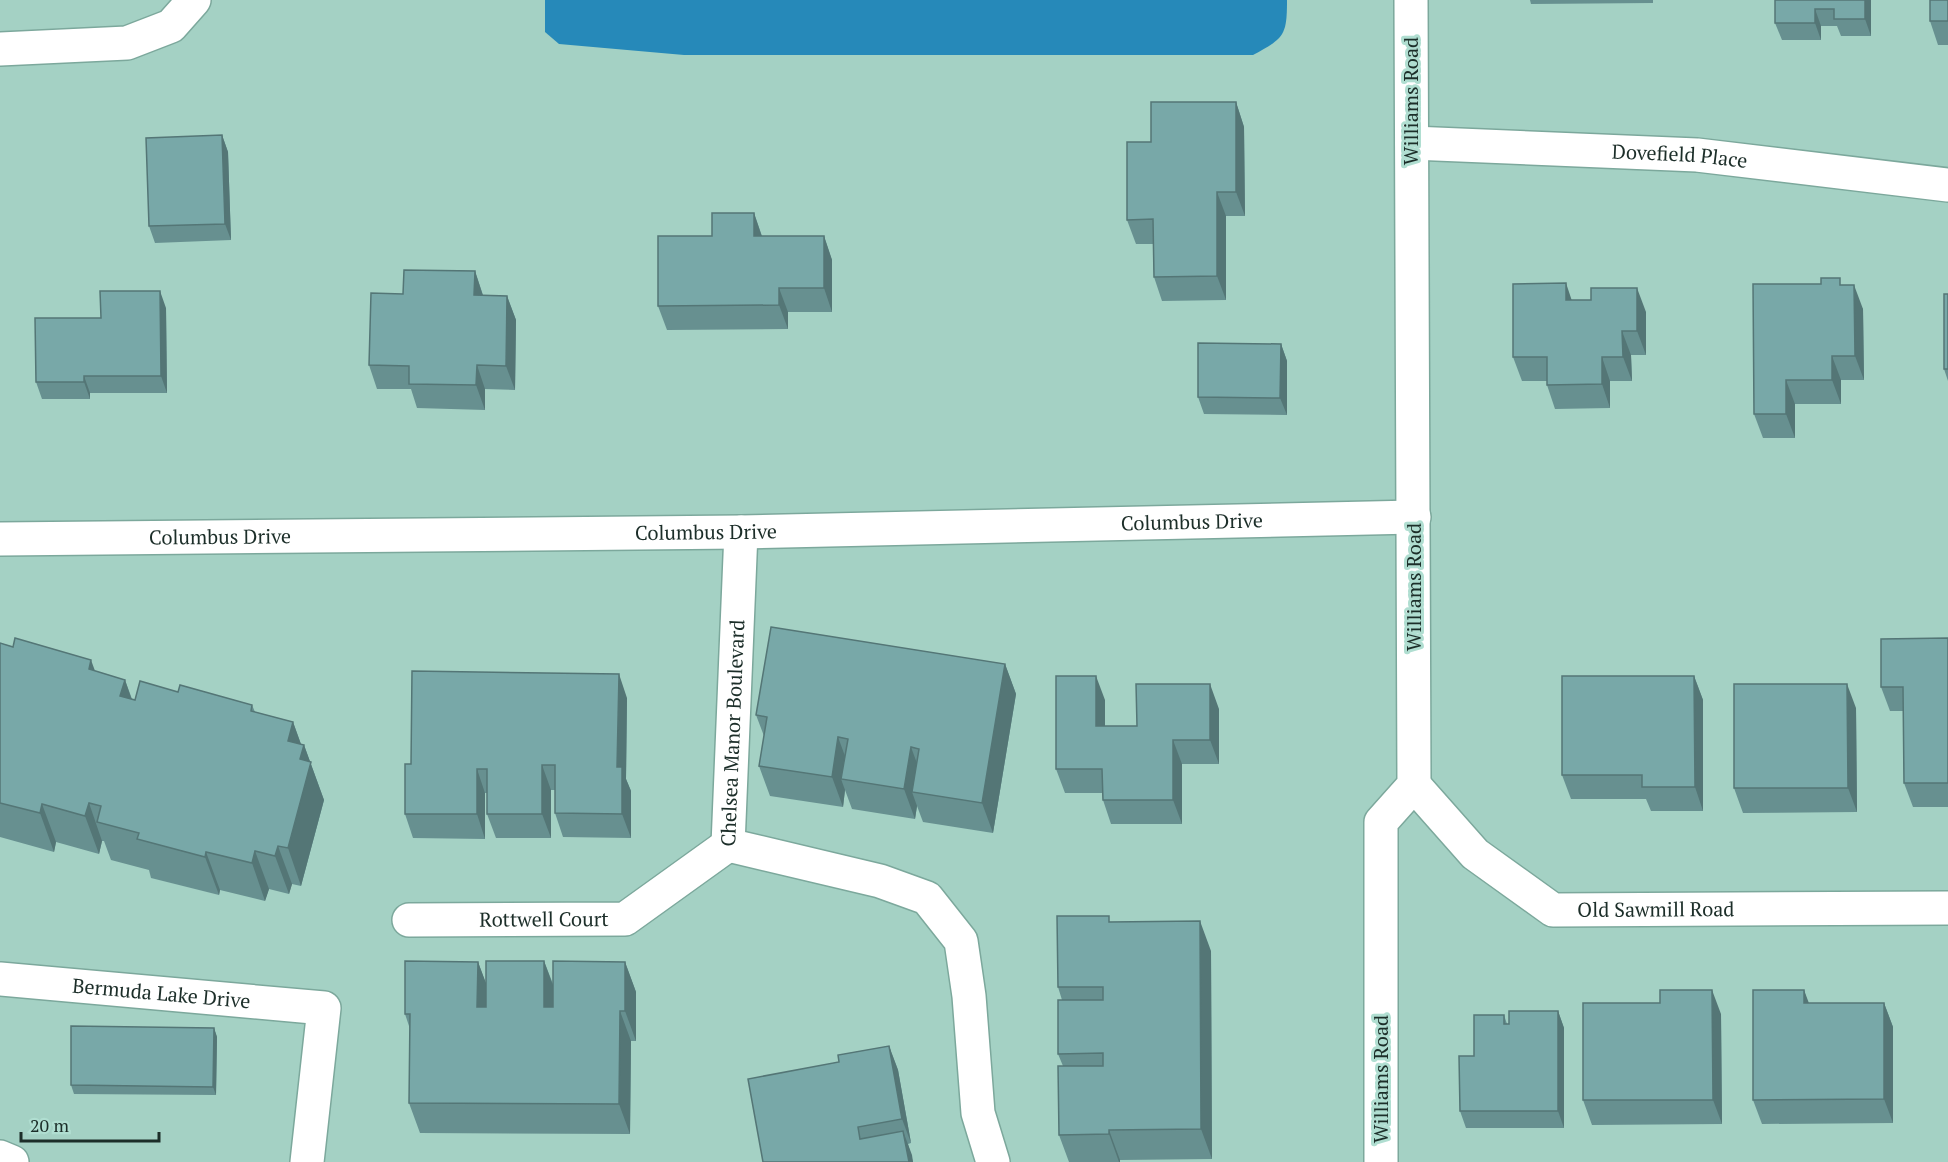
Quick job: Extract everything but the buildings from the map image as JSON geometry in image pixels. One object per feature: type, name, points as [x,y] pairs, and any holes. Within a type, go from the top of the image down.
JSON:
[{"type":"street","points":[[0,49],[127,43],[171,26],[194,0]]},
{"type":"street","name":"Williams Road","points":[[1381,1162],[1381,822],[1414,785],[1411,0]]},
{"type":"street","name":"Dovefield Place","points":[[1412,143],[1697,155],[1948,185]]},
{"type":"street","name":"Columbus Drive","points":[[0,539],[741,532],[1414,517]]},
{"type":"street","name":"Chelsea Manor Boulevard","points":[[741,532],[728,845],[880,881],[927,898],[961,941],[969,996],[978,1113],[993,1162]]},
{"type":"street","name":"Old Sawmill Road","points":[[1414,785],[1475,854],[1553,910],[1948,908]]},
{"type":"street","name":"Rottwell Court","points":[[409,920],[625,919],[728,845]]},
{"type":"street","name":"Bermuda Lake Drive","points":[[0,980],[324,1008],[307,1162]]},
{"type":"street","points":[[0,1157],[12,1162]]},
{"type":"water","points":[[545,0],[1287,0],[1286,21],[1282,35],[1253,55],[684,55],[559,44],[545,32]]}]
